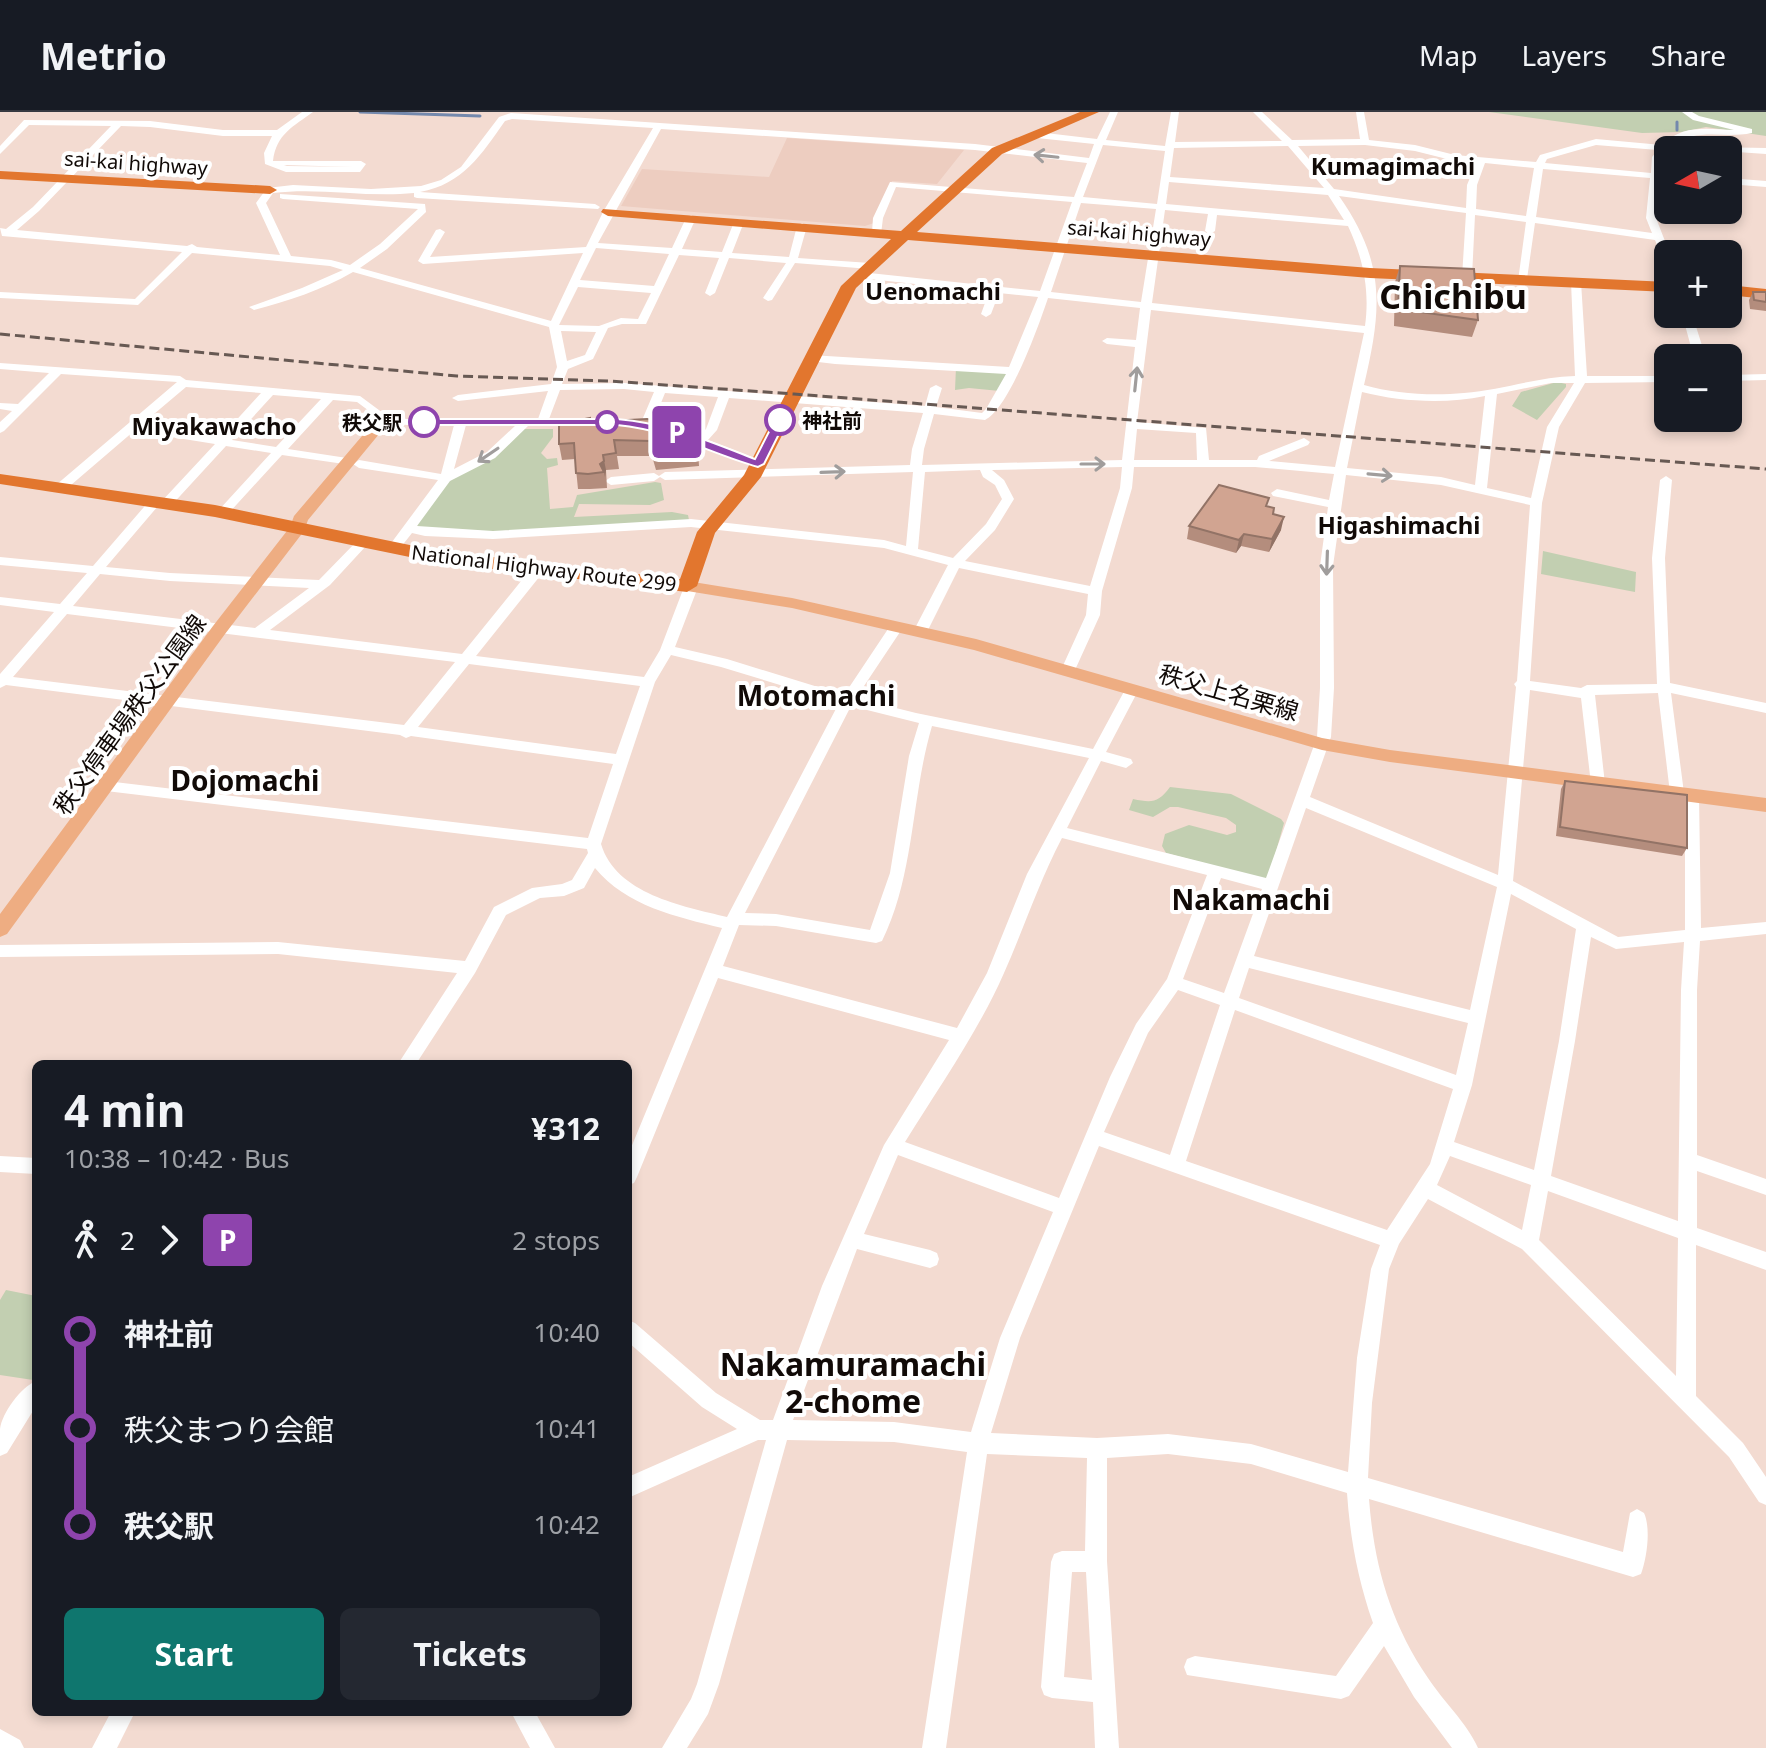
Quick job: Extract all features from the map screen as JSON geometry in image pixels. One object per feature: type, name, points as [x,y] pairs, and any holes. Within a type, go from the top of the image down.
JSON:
[{"type":"highway","name":"National Highway Route 299","points":[[0,479],[223,512],[393,549],[689,586],[709,526],[756,468],[842,296],[904,234],[997,151],[1092,112]]},
{"type":"highway","name":"sai-kai highway","points":[[0,175],[271,192]]},
{"type":"highway","name":"sai-kai highway","points":[[604,212],[1370,273],[1654,286]]},
{"type":"highway","points":[[1742,291],[1766,294]]},
{"type":"main road","name":"秩父停車場秩父公園線","points":[[0,929],[219,630],[298,528],[312,521],[353,463],[389,420]]},
{"type":"main road","name":"秩父上名栗線","points":[[689,586],[757,595],[897,626],[1068,670],[1322,744],[1766,805]]},
{"type":"street","points":[[106,122],[117,112]]},
{"type":"street","points":[[286,257],[261,203],[271,192],[282,167],[282,162],[361,164],[357,170],[282,167],[267,160],[288,121],[309,112]]},
{"type":"street","points":[[458,398],[557,387],[661,389],[985,417],[1000,399],[1037,320],[1061,247],[1114,112]]},
{"type":"street","points":[[1068,670],[1093,615],[1095,591],[1119,516],[1129,464],[1141,344],[1175,112]]},
{"type":"street","points":[[1176,1164],[1229,1002],[1322,744],[1328,690],[1327,559],[1354,403],[1371,330],[1370,273],[1333,192],[1321,174],[1257,112]]},
{"type":"street","points":[[1360,112],[1365,142]]},
{"type":"street","points":[[1682,136],[1694,129],[1749,131],[1696,118],[1686,112]]},
{"type":"street","points":[[271,192],[302,186],[392,191],[437,184],[462,171],[502,119],[511,116],[945,144],[1094,161]]},
{"type":"street","points":[[0,151],[27,122],[106,122],[223,133],[279,133]]},
{"type":"street","points":[[3,234],[36,209],[119,123]]},
{"type":"street","points":[[542,423],[563,367],[554,326],[604,212],[659,125]]},
{"type":"street","points":[[1037,135],[1170,147],[1365,142],[1481,161],[1654,175]]},
{"type":"street","points":[[1522,279],[1539,165],[1543,157],[1596,142],[1654,147]]},
{"type":"street","points":[[1742,152],[1765,154]]},
{"type":"street","points":[[1467,277],[1472,185],[1481,161]]},
{"type":"street","points":[[1165,179],[1333,192],[1657,237]]},
{"type":"street","points":[[1742,182],[1766,184]]},
{"type":"street","points":[[877,232],[878,218],[893,184],[1349,223]]},
{"type":"street","points":[[254,307],[293,296],[355,269],[389,244],[423,210],[422,206],[271,192]]},
{"type":"street","points":[[417,195],[604,212]]},
{"type":"street","points":[[449,207],[604,212]]},
{"type":"street","points":[[1654,207],[1651,218],[1658,240]]},
{"type":"street","points":[[1210,231],[1213,211]]},
{"type":"street","points":[[563,367],[589,357],[602,329],[611,323],[642,322],[691,218]]},
{"type":"street","points":[[710,293],[739,222]]},
{"type":"street","points":[[768,298],[793,259],[802,226]]},
{"type":"street","points":[[440,232],[423,261],[590,248],[793,259],[995,291],[1371,330]]},
{"type":"street","points":[[3,234],[192,247],[331,263],[554,326],[602,329]]},
{"type":"street","points":[[0,295],[138,302],[192,247]]},
{"type":"street","points":[[1466,1748],[1419,1685],[1385,1625],[1362,1549],[1355,1485],[1380,1269],[1391,1240],[1427,1189],[1446,1147],[1463,1085],[1505,884],[1517,772],[1536,503],[1553,427],[1577,391],[1581,378],[1576,282]]},
{"type":"street","points":[[573,283],[658,290]]},
{"type":"street","points":[[986,314],[995,291]]},
{"type":"street","points":[[1107,341],[1141,344]]},
{"type":"street","points":[[810,358],[878,364],[937,363],[1013,371]]},
{"type":"street","points":[[0,366],[180,379],[183,383],[360,399],[389,420],[602,422]]},
{"type":"street","points":[[0,429],[57,371]]},
{"type":"street","points":[[1742,378],[1766,377]]},
{"type":"street","points":[[1358,387],[1387,395],[1463,397],[1544,381],[1654,379]]},
{"type":"street","points":[[60,488],[183,383]]},
{"type":"street","points":[[912,550],[918,469],[936,388]]},
{"type":"street","points":[[656,427],[661,389]]},
{"type":"street","points":[[1,681],[97,570],[270,391]]},
{"type":"street","points":[[1481,490],[1491,393]]},
{"type":"street","points":[[701,441],[711,430],[725,394]]},
{"type":"street","points":[[1354,403],[1387,395]]},
{"type":"street","points":[[223,512],[330,396]]},
{"type":"street","points":[[0,406],[21,408]]},
{"type":"street","points":[[393,549],[446,478],[461,423]]},
{"type":"street","points":[[132,427],[446,478],[491,455],[525,423]]},
{"type":"street","points":[[632,423],[701,441],[756,468]]},
{"type":"street","points":[[1133,425],[1202,430],[1203,463]]},
{"type":"street","points":[[1261,464],[1263,459],[1304,442]]},
{"type":"street","points":[[611,481],[756,468],[1261,464],[1441,481],[1536,503]]},
{"type":"street","points":[[920,632],[956,563],[983,538],[1002,514],[1008,499],[1000,483],[987,474],[985,467]]},
{"type":"street","points":[[1666,480],[1658,531],[1662,687],[1685,794],[1694,916],[1691,935],[1686,1397]]},
{"type":"street","points":[[1277,493],[1335,505]]},
{"type":"street","points":[[409,528],[425,532],[493,535],[672,523],[709,526],[884,544],[956,563],[1095,591]]},
{"type":"street","points":[[259,632],[321,584],[362,543]]},
{"type":"street","points":[[0,561],[258,582],[321,584]]},
{"type":"street","points":[[406,733],[539,568]]},
{"type":"street","points":[[410,1060],[469,968],[500,911],[538,892],[564,890],[578,884],[594,851],[648,682],[667,650],[689,586]]},
{"type":"street","points":[[0,601],[648,682]]},
{"type":"street","points":[[632,1167],[733,922],[848,699],[897,626]]},
{"type":"street","points":[[667,650],[711,658],[927,720],[1096,754],[1126,763]]},
{"type":"street","points":[[1,681],[225,706],[622,760]]},
{"type":"street","points":[[1521,684],[1587,694]]},
{"type":"street","points":[[1598,784],[1587,690],[1662,687],[1766,708]]},
{"type":"street","points":[[674,1748],[700,1706],[708,1684],[779,1431],[852,1239],[893,1145],[961,1036],[995,974],[1021,904],[1132,689]]},
{"type":"street","points":[[594,851],[609,876],[661,905],[733,922],[776,920],[876,937],[898,873],[916,756],[927,720]]},
{"type":"street","points":[[106,786],[594,851]]},
{"type":"street","points":[[1300,799],[1505,884],[1616,943],[1766,928]]},
{"type":"street","points":[[1057,831],[1271,885]]},
{"type":"street","points":[[934,1748],[978,1443],[1010,1338],[1063,1208],[1096,1137],[1116,1082],[1142,1029],[1174,982],[1216,872]]},
{"type":"street","points":[[1529,1243],[1567,1041],[1584,928]]},
{"type":"street","points":[[0,951],[284,948],[469,968]]},
{"type":"street","points":[[1244,960],[1476,1018]]},
{"type":"street","points":[[714,970],[961,1036]]},
{"type":"street","points":[[1174,982],[1463,1085]]},
{"type":"street","points":[[1096,1137],[1391,1240]]},
{"type":"street","points":[[893,1145],[1063,1208]]},
{"type":"street","points":[[1446,1147],[1766,1261]]},
{"type":"street","points":[[1689,1160],[1766,1187]]},
{"type":"street","points":[[0,1164],[32,1166]]},
{"type":"street","points":[[1427,1189],[1529,1243],[1736,1450],[1766,1495]]},
{"type":"street","points":[[852,1239],[930,1259]]},
{"type":"street","points":[[632,1333],[709,1400],[757,1430]]},
{"type":"street","points":[[0,1445],[32,1396]]},
{"type":"street","points":[[632,1486],[757,1430],[894,1432],[978,1443],[1097,1448],[1168,1444],[1251,1454],[1633,1566],[1637,1520]]},
{"type":"street","points":[[1097,1448],[1096,1561],[1107,1748]]},
{"type":"street","points":[[1096,1561],[1062,1562],[1052,1687],[1103,1692]]},
{"type":"street","points":[[1195,1667],[1341,1688],[1385,1625]]},
{"type":"street","points":[[104,1748],[122,1716]]},
{"type":"street","points":[[524,1716],[543,1748]]},
{"type":"street","points":[[0,1740],[12,1748]]},
{"type":"shaded area","points":[[787,138],[964,150],[937,184],[892,181],[874,223],[865,226],[621,206],[642,169],[769,177]]},
{"type":"green space","points":[[1489,112],[1766,112],[1766,136],[1706,127],[1682,132],[1642,133]]},
{"type":"green space","points":[[956,367],[1008,372],[1000,391],[955,390]]},
{"type":"green space","points":[[1557,382],[1566,384],[1566,387],[1537,420],[1512,406],[1521,392]]},
{"type":"green space","points":[[524,429],[553,429],[553,437],[541,453],[547,459],[557,458],[558,465],[547,468],[550,509],[573,507],[577,495],[655,482],[661,483],[664,500],[650,505],[579,504],[574,517],[672,512],[688,515],[689,520],[486,532],[418,527],[416,523],[453,476]]},
{"type":"green space","points":[[1543,551],[1636,572],[1635,592],[1541,574]]},
{"type":"green space","points":[[1170,787],[1231,794],[1281,819],[1284,823],[1268,880],[1166,853],[1162,846],[1165,834],[1189,825],[1227,835],[1236,832],[1236,825],[1226,818],[1178,807],[1170,807],[1153,817],[1129,810],[1133,799],[1154,800]]},
{"type":"green space","points":[[6,1290],[32,1295],[32,1380],[0,1375],[0,1300]]},
{"type":"building","points":[[1400,266],[1474,269],[1478,320],[1398,309]]},
{"type":"building","points":[[1753,292],[1766,292],[1766,302],[1754,300]]},
{"type":"building","points":[[590,418],[590,422],[647,419],[654,420],[654,427],[676,425],[676,430],[697,434],[698,450],[654,455],[650,441],[614,440],[616,453],[603,455],[604,461],[600,464],[604,472],[576,473],[574,443],[559,444],[559,424]]},
{"type":"building","points":[[1219,485],[1269,498],[1266,506],[1274,508],[1273,514],[1284,517],[1272,539],[1244,534],[1239,540],[1189,526]]},
{"type":"building","points":[[1565,781],[1687,795],[1687,848],[1560,827]]},
{"type":"waterway","points":[[360,112],[480,116]]},
{"type":"waterway","points":[[1677,122],[1677,130]]},
{"type":"railway","points":[[0,334],[457,376],[609,381],[794,394],[1766,469]]},
{"type":"bus line","name":"P","points":[[424,422],[617,422],[646,425],[677,432],[758,464],[780,420]]},
{"type":"place","name":"神社前","points":[[780,420]]},
{"type":"place","name":"秩父駅","points":[[424,422]]},
{"type":"district","name":"Kumagimachi","points":[[1393,165]]},
{"type":"district","name":"Uenomachi","points":[[933,290]]},
{"type":"district","name":"Chichibu","points":[[1453,296]]},
{"type":"district","name":"Miyakawacho","points":[[214,425]]},
{"type":"district","name":"Higashimachi","points":[[1399,524]]},
{"type":"district","name":"Motomachi","points":[[816,695]]},
{"type":"district","name":"Dojomachi","points":[[245,780]]},
{"type":"district","name":"Nakamachi","points":[[1251,899]]},
{"type":"district","name":"Nakamuramachi 2-chome","points":[[853,1382]]}]
